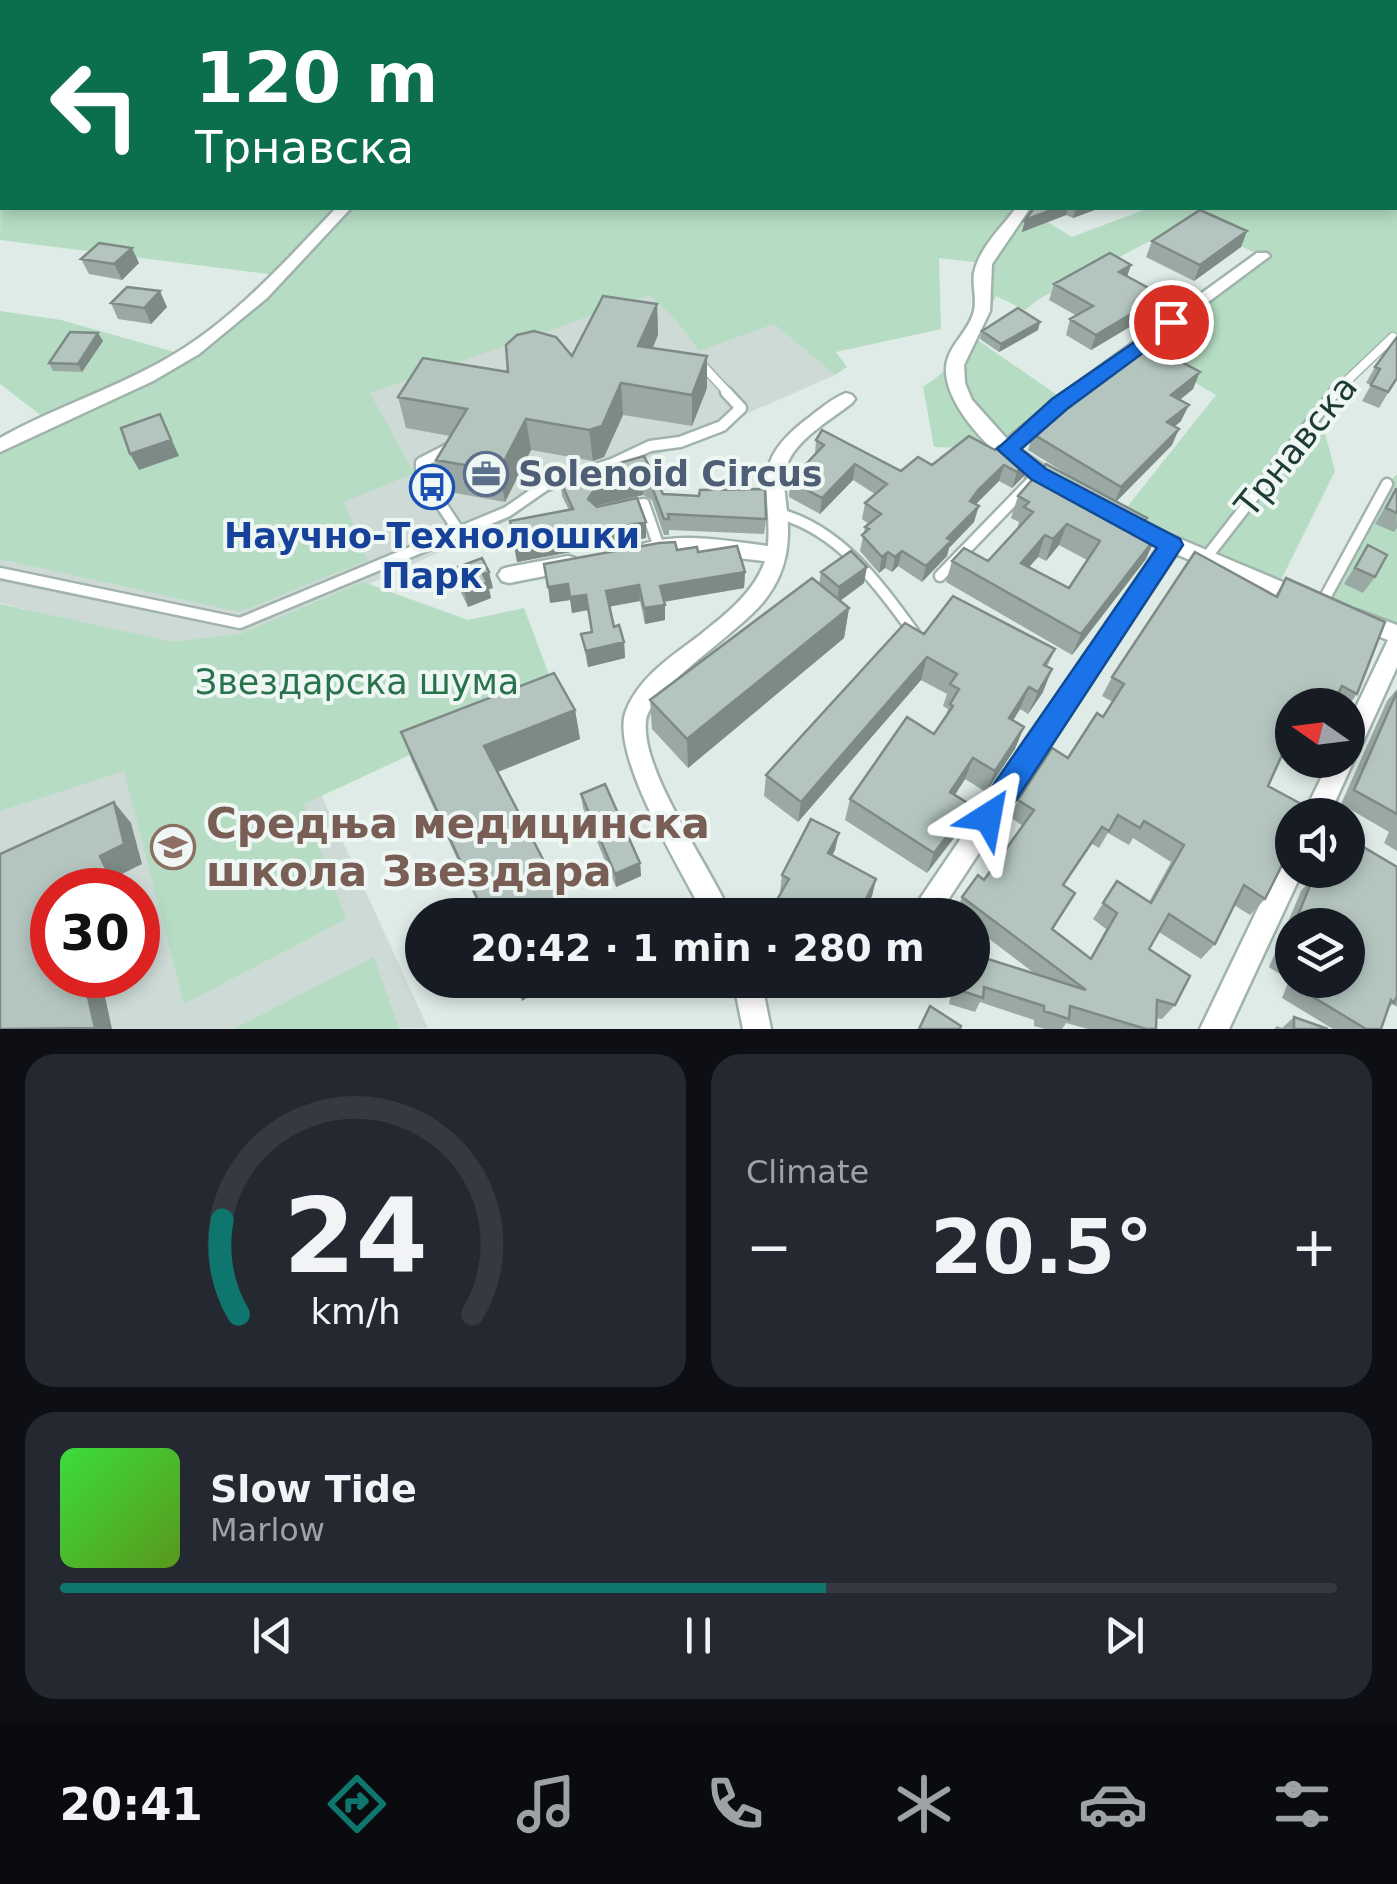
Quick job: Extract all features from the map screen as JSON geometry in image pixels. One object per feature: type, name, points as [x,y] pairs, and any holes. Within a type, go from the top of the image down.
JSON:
[{"type":"street","points":[[0,446],[165,368],[200,345],[264,293],[342,210]]},
{"type":"street","points":[[1022,210],[984,263],[982,311],[960,346],[954,374],[968,410],[1007,449],[1038,474],[1077,496]]},
{"type":"street","points":[[1007,449],[1060,404],[1262,256]]},
{"type":"street","points":[[710,898],[643,765],[634,737],[634,720],[659,682],[750,604],[765,585],[778,554],[776,464],[786,449],[846,399]]},
{"type":"street","points":[[1117,518],[1204,560],[1397,634]]},
{"type":"street","points":[[619,554],[694,545],[778,554]]},
{"type":"street","points":[[933,898],[1171,545]]},
{"type":"street","points":[[509,574],[583,561]]},
{"type":"street","points":[[1365,712],[1397,644]]},
{"type":"street","points":[[1214,1029],[1281,888]]},
{"type":"street","points":[[751,998],[757,1029]]},
{"type":"lane","name":"Трнавска","points":[[1204,560],[1336,389],[1393,337]]},
{"type":"lane","points":[[0,573],[240,623],[507,512],[546,485],[612,464],[650,446],[680,442],[722,426],[741,408],[705,368]]},
{"type":"lane","points":[[459,444],[421,463],[420,474],[460,533]]},
{"type":"lane","points":[[940,576],[1038,474]]},
{"type":"lane","points":[[1321,606],[1388,484]]},
{"type":"lane","points":[[614,510],[644,504],[659,547]]},
{"type":"lane","points":[[780,514],[800,520],[864,570],[915,634]]},
{"type":"shaded area","points":[[625,272],[774,324],[835,375],[748,413],[727,430],[545,494],[504,523],[211,655],[0,603],[0,469]]},
{"type":"shaded area","name":"Средња медицинска школа Звездара","points":[[272,687],[405,978],[405,998],[414,998],[428,1028],[0,1029],[0,804]]},
{"type":"green space","points":[[0,210],[1027,210],[1072,237],[1144,210],[1397,210],[1397,358],[1375,354],[1318,407],[1335,471],[1276,590],[1171,545],[1124,511],[1216,395],[1137,348],[1007,449],[934,447],[923,387],[954,362],[971,335],[980,303],[983,263],[939,258],[941,329],[836,352],[847,367],[835,375],[774,324],[699,351],[678,322],[650,295],[370,393],[414,473],[344,502],[367,560],[240,612],[0,559],[0,446],[47,420],[0,384],[0,311],[61,320],[185,355],[276,275],[0,240]],"holes":[[[1188,221],[1262,256],[1063,399],[976,339],[996,296],[1025,310]]]},
{"type":"green space","points":[[1397,474],[1397,634],[1321,606],[1387,484]]},
{"type":"green space","name":"Звездарска шума","points":[[363,582],[468,620],[524,608],[554,688],[304,804],[346,919],[184,1004],[160,911],[160,868],[149,868],[124,771],[0,811],[0,604],[173,642],[240,634]]},
{"type":"green space","points":[[374,957],[399,1029],[233,1029]]},
{"type":"building","points":[[1032,210],[1052,210],[1025,220]]},
{"type":"building","points":[[1200,210],[1247,231],[1200,265],[1152,241]]},
{"type":"building","points":[[99,243],[132,248],[114,264],[81,259]]},
{"type":"building","points":[[1110,253],[1131,265],[1119,272],[1158,293],[1096,335],[1070,319],[1093,306],[1054,284]]},
{"type":"building","points":[[127,287],[160,291],[144,308],[111,303]]},
{"type":"building","points":[[603,296],[657,304],[638,346],[707,356],[692,395],[621,383],[602,426],[589,430],[526,419],[499,471],[436,460],[467,409],[398,397],[423,358],[508,372],[506,345],[517,335],[534,331],[556,337],[572,356]]},
{"type":"building","points":[[1018,308],[1040,322],[1001,344],[982,331]]},
{"type":"building","points":[[70,332],[98,333],[78,364],[49,363]]},
{"type":"building","points":[[1397,337],[1397,378],[1388,392],[1371,385],[1380,369],[1375,367]]},
{"type":"building","points":[[1145,342],[1200,372],[1171,395],[1189,405],[1167,422],[1179,429],[1121,487],[1033,434],[1069,405],[1064,402]]},
{"type":"building","points":[[160,414],[171,440],[130,454],[121,428]]},
{"type":"building","points":[[822,430],[901,471],[918,457],[932,465],[969,436],[995,450],[999,446],[1010,452],[1014,449],[1029,460],[1017,472],[1004,465],[979,489],[970,501],[979,506],[926,566],[902,551],[895,557],[888,552],[882,557],[862,535],[869,529],[865,527],[881,514],[865,503],[887,484],[855,464],[822,498],[790,481],[824,445],[816,440]]},
{"type":"building","points":[[644,456],[663,494],[699,496],[700,490],[765,489],[766,519],[668,514],[669,519],[664,519],[651,484],[642,479],[594,490],[588,499],[597,507],[637,498],[646,522],[514,546],[510,521],[573,509],[560,480]]},
{"type":"building","points":[[1046,464],[1147,518],[1139,529],[1156,537],[1081,634],[952,561],[964,548],[988,561],[1033,512],[1024,507],[1029,502],[1018,496]],"holes":[[[1067,524],[1100,541],[1069,588],[1021,563],[1045,535],[1053,539]]]},
{"type":"building","points":[[1397,489],[1397,513],[1386,508]]},
{"type":"building","points":[[675,542],[677,550],[697,547],[698,552],[737,546],[745,572],[660,586],[665,605],[644,608],[639,585],[606,591],[614,627],[619,625],[624,642],[586,651],[581,634],[592,632],[586,595],[570,597],[568,584],[548,587],[544,564]]},
{"type":"building","points":[[1368,545],[1387,555],[1375,577],[1355,568]]},
{"type":"building","points":[[851,551],[867,567],[839,587],[821,572]]},
{"type":"building","points":[[1195,552],[1277,597],[1286,578],[1385,622],[1359,688],[1275,688],[1275,770],[1268,786],[1290,798],[1275,798],[1275,879],[1265,899],[1244,885],[1215,944],[1169,914],[1149,949],[1190,976],[1175,1005],[1157,1000],[1156,1029],[1070,1006],[1069,1019],[1044,1011],[1044,1006],[990,989],[990,960],[1086,990],[990,918],[990,898],[962,897],[978,875],[984,880],[1034,810],[1018,800],[1052,748],[1068,758],[1097,713],[1103,717],[1124,684],[1112,677]],"holes":[[[1118,815],[1140,828],[1144,821],[1184,845],[1151,903],[1117,881],[1103,903],[1117,913],[1091,959],[1052,929],[1075,893],[1063,885],[1102,827],[1109,831]]]},
{"type":"building","points":[[482,558],[489,572],[483,574],[487,582],[464,591],[453,569]]},
{"type":"building","points":[[812,578],[849,608],[687,739],[650,700]]},
{"type":"building","points":[[953,596],[1055,649],[1044,665],[1052,669],[1038,692],[1029,687],[1009,718],[1024,727],[995,771],[973,758],[950,792],[971,805],[934,853],[850,799],[907,717],[934,734],[953,706],[950,704],[959,689],[950,684],[957,674],[927,657],[801,802],[766,775],[905,623],[924,634]]},
{"type":"building","points":[[554,673],[575,710],[484,746],[563,898],[477,898],[401,732]]},
{"type":"building","points":[[1397,692],[1397,814],[1354,790],[1359,778],[1365,778],[1365,765]]},
{"type":"building","points":[[605,784],[640,863],[615,874],[581,794]]},
{"type":"building","points":[[114,802],[124,844],[100,856],[106,868],[30,868],[30,998],[88,998],[95,1028],[0,1029],[0,854]]},
{"type":"building","points":[[811,819],[839,833],[828,853],[876,879],[866,898],[778,898],[789,879],[782,875]]},
{"type":"building","points":[[1365,848],[1397,867],[1397,996],[1394,1003],[1391,1000],[1381,1029],[1366,1029],[1315,998],[1365,998],[1365,908],[1301,908],[1309,888],[1365,888]]},
{"type":"building","points":[[930,1006],[961,1026],[960,1029],[919,1029]]},
{"type":"building","points":[[1294,1017],[1328,1029],[1294,1029]]},
{"type":"place","name":"Solenoid Circus","points":[[486,474]]},
{"type":"place","name":"Научно-Технолошки Парк","points":[[432,487]]},
{"type":"place","name":"Средња медицинска школа Звездара","points":[[173,847]]},
{"type":"route","points":[[988,817],[1171,545],[1038,474],[1007,449],[1060,404],[1171,322]]}]
